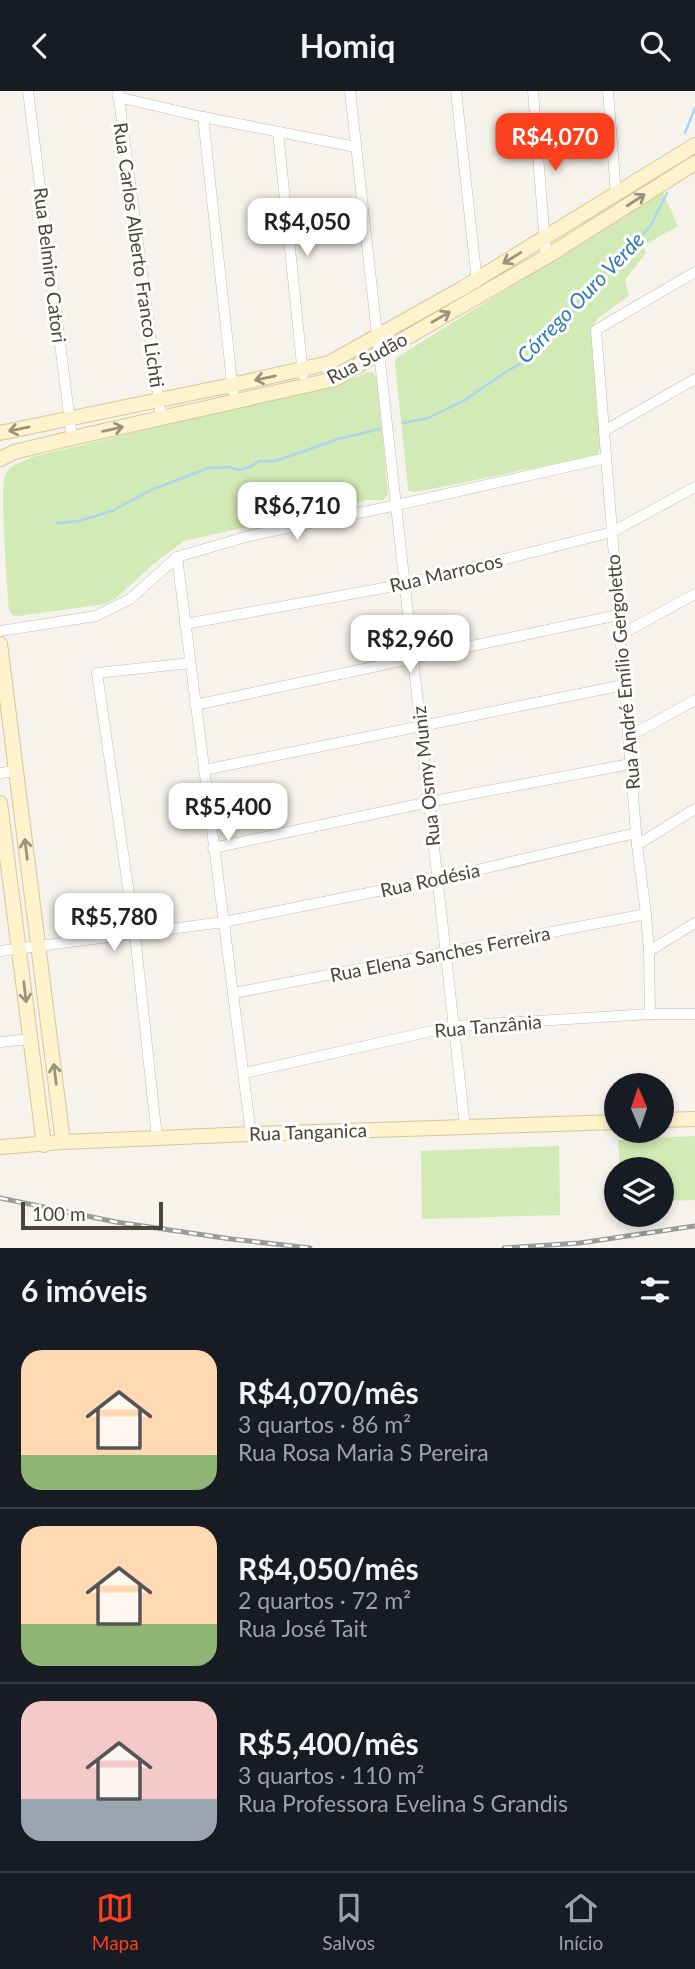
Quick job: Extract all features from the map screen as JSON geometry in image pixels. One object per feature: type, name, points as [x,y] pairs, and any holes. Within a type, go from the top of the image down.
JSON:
[{"type":"street","name":"Rua Belmiro Catori","points":[[29,91],[72,438]]},
{"type":"street","name":"Rua Osmy Muniz","points":[[350,91],[465,1127]]},
{"type":"street","points":[[456,91],[477,296]]},
{"type":"street","points":[[533,91],[546,257]]},
{"type":"street","points":[[608,91],[616,194]]},
{"type":"street","points":[[118,94],[203,117],[356,147]]},
{"type":"street","name":"Rua Carlos Alberto Franco Lichti","points":[[118,94],[161,418]]},
{"type":"street","points":[[203,117],[235,402]]},
{"type":"street","points":[[278,132],[305,386]]},
{"type":"street","name":"Rua Sudão","points":[[0,433],[328,363],[477,280],[695,145]]},
{"type":"street","name":"Rua Sudão","points":[[0,459],[72,438],[335,379],[546,257],[695,163]]},
{"type":"street","name":"Rua André Emílio Gergoletto","points":[[650,1014],[649,951],[630,764],[596,330],[695,272]]},
{"type":"street","points":[[604,431],[695,379]]},
{"type":"street","points":[[0,631],[96,616],[130,599],[177,557],[249,536],[606,458]]},
{"type":"street","name":"Rua Marrocos","points":[[185,624],[405,584],[612,532],[695,487]]},
{"type":"street","points":[[177,557],[251,1134]]},
{"type":"street","points":[[620,635],[695,594]]},
{"type":"street","points":[[195,705],[618,615]]},
{"type":"street","points":[[0,644],[64,1142]]},
{"type":"street","points":[[158,1138],[135,935],[97,673],[190,663]]},
{"type":"street","points":[[204,771],[624,685]]},
{"type":"street","points":[[628,737],[695,700]]},
{"type":"street","points":[[213,848],[429,802],[630,764]]},
{"type":"street","points":[[0,773],[16,771]]},
{"type":"street","points":[[0,803],[4,864],[19,949],[44,1145]]},
{"type":"street","points":[[637,845],[695,809]]},
{"type":"street","name":"Rua Rodésia","points":[[0,951],[223,922],[438,879],[636,833]]},
{"type":"street","name":"Rua Elena Sanches Ferreira","points":[[233,993],[646,914]]},
{"type":"street","points":[[649,951],[695,923]]},
{"type":"street","name":"Rua Tanzânia","points":[[244,1073],[454,1025],[695,1014]]},
{"type":"street","points":[[0,1042],[30,1039]]},
{"type":"street","points":[[674,1120],[695,1119]]},
{"type":"street","name":"Rua Tanganica","points":[[0,1147],[251,1134],[604,1122]]},
{"type":"green space","points":[[663,192],[678,226],[643,246],[646,253],[625,280],[629,296],[598,318],[592,326],[600,447],[598,455],[416,492],[409,491],[396,358]]},
{"type":"green space","points":[[368,372],[373,373],[377,379],[388,495],[383,500],[368,500],[184,541],[116,598],[105,604],[12,615],[8,598],[3,499],[5,475],[13,466],[32,457],[347,381]]},
{"type":"green space","points":[[695,1136],[695,1200],[674,1201],[674,1157],[619,1157],[618,1143],[674,1143],[674,1137]]},
{"type":"green space","points":[[559,1146],[560,1215],[422,1219],[421,1151]]},
{"type":"waterway","name":"Córrego Ouro Verde","points":[[685,133],[695,108]]},
{"type":"waterway","name":"Córrego Ouro Verde","points":[[403,423],[428,418],[465,400],[525,361],[557,330],[603,273],[631,248],[651,225],[667,193]]},
{"type":"waterway","name":"Córrego Ouro Verde","points":[[57,523],[79,521],[112,511],[151,490],[208,468],[228,467],[240,470],[259,461],[276,461],[338,439],[380,429]]},
{"type":"railway","points":[[0,1198],[116,1222],[310,1248]]},
{"type":"railway","points":[[504,1248],[580,1243],[695,1226]]}]
